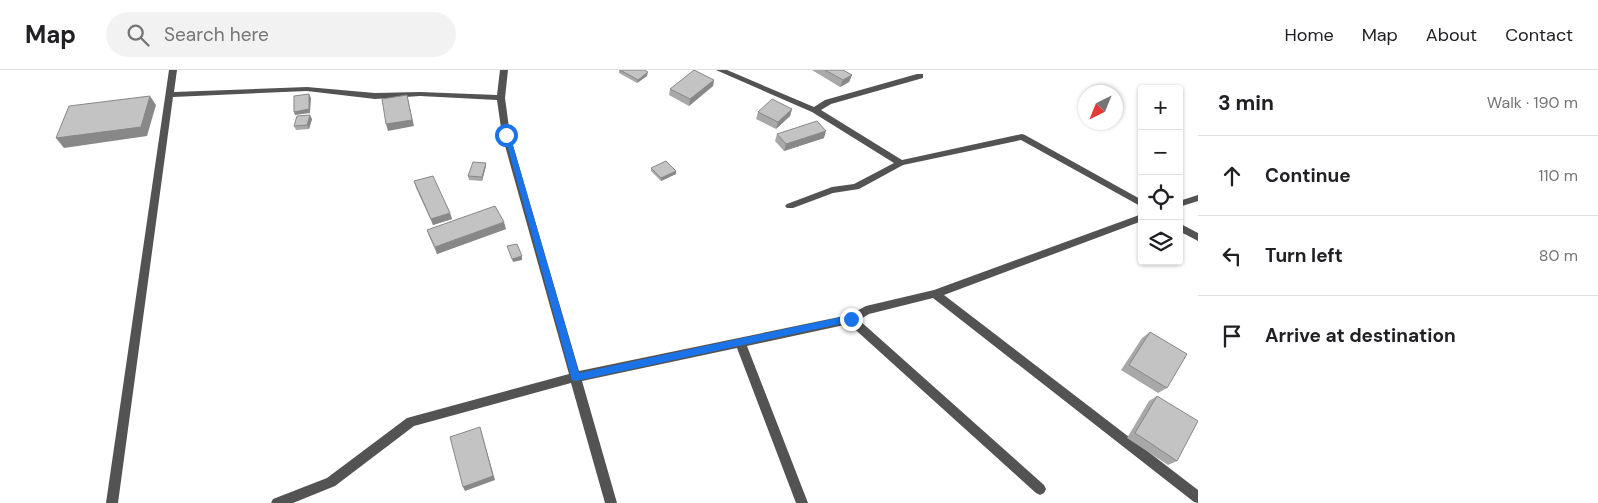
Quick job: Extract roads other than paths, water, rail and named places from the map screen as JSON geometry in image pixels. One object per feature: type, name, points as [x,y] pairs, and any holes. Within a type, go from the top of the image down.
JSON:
[{"type":"street","points":[[112,503],[173,70]]},
{"type":"street","points":[[504,70],[501,98],[506,135],[611,503]]},
{"type":"street","points":[[720,70],[815,110],[901,163]]},
{"type":"street","points":[[815,110],[828,102],[920,76]]},
{"type":"street","points":[[170,95],[307,89],[375,96],[420,94],[501,98]]},
{"type":"street","points":[[790,206],[832,190],[856,187],[901,163],[1022,137],[1138,202]]},
{"type":"street","points":[[1183,203],[1198,198]]},
{"type":"street","points":[[277,503],[331,482],[411,422],[576,377],[851,319],[866,310],[935,294],[1138,218]]},
{"type":"street","points":[[1183,228],[1198,237]]},
{"type":"street","points":[[935,294],[1198,498]]},
{"type":"street","points":[[851,319],[1040,489]]},
{"type":"street","points":[[740,342],[802,503]]}]
